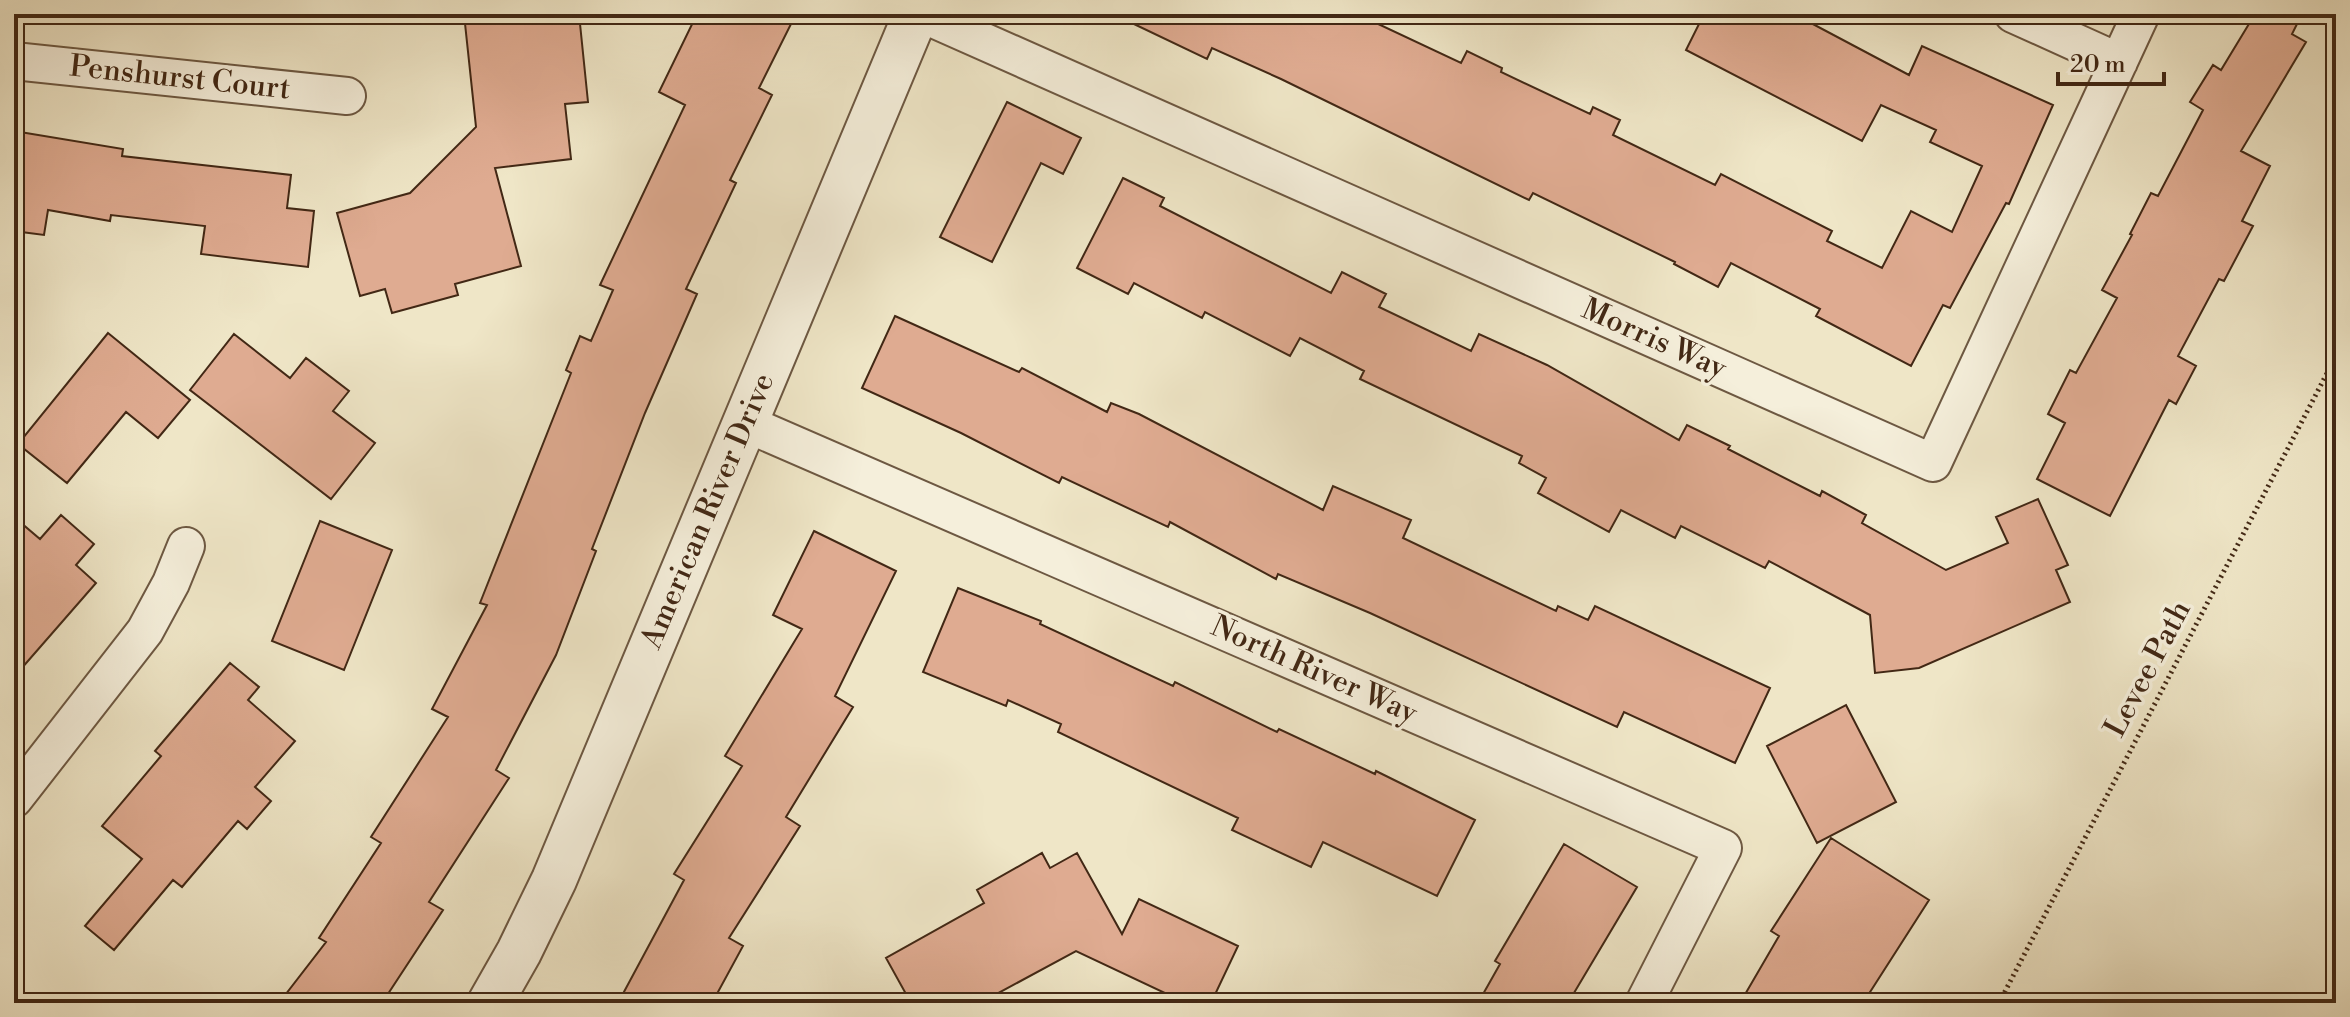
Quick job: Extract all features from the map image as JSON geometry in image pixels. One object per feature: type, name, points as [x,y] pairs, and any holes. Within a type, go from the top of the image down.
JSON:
[{"type":"street","name":"Morris Way","points":[[919,14],[1933,463],[2141,14]]},
{"type":"street","name":"American River Drive","points":[[490,1003],[554,880],[919,14]]},
{"type":"street","points":[[2013,14],[2119,62]]},
{"type":"street","name":"Penshurst Court","points":[[14,61],[347,96]]},
{"type":"street","name":"North River Way","points":[[745,423],[1723,848],[1644,1003]]},
{"type":"street","points":[[14,799],[145,631],[171,583],[186,546]]},
{"type":"path","name":"Levee Path","points":[[1999,1003],[2336,356]]},
{"type":"building","points":[[464,14],[579,14],[588,102],[565,104],[571,159],[495,168],[521,266],[455,284],[458,295],[392,313],[385,289],[360,296],[337,213],[410,193],[476,127]]},
{"type":"building","points":[[697,14],[776,14],[792,22],[759,88],[772,95],[730,180],[736,183],[686,289],[697,294],[645,413],[592,549],[596,551],[556,655],[496,770],[509,778],[429,902],[443,910],[382,1003],[279,1003],[326,942],[319,938],[381,843],[371,837],[448,717],[432,709],[487,605],[480,603],[571,373],[566,370],[580,336],[591,341],[613,290],[600,285],[685,105],[659,92]]},
{"type":"building","points":[[1113,14],[1380,14],[1376,23],[1461,63],[1467,51],[1502,68],[1501,72],[1590,114],[1593,107],[1620,120],[1613,135],[1715,185],[1721,174],[1832,231],[1827,241],[1882,268],[1911,211],[1952,232],[1982,166],[1930,142],[1936,130],[1881,105],[1862,141],[1686,50],[1704,14],[1813,14],[1809,22],[1909,75],[1922,46],[2053,105],[2009,204],[2006,203],[1950,308],[1943,305],[1911,366],[1816,316],[1820,309],[1731,263],[1718,287],[1675,262],[1533,193],[1529,200],[1281,79],[1212,48],[1207,59]]},
{"type":"building","points":[[2255,14],[2302,14],[2292,34],[2306,42],[2241,151],[2270,166],[2242,221],[2253,226],[2224,281],[2219,279],[2178,356],[2196,366],[2176,404],[2169,400],[2110,516],[2037,479],[2065,423],[2048,414],[2070,370],[2076,373],[2117,298],[2102,290],[2151,193],[2158,196],[2203,110],[2190,102],[2213,65],[2221,70]]},
{"type":"building","points":[[1007,102],[1081,138],[1063,174],[1041,163],[992,262],[940,237]]},
{"type":"building","points":[[14,131],[123,149],[122,156],[291,175],[287,208],[314,211],[308,267],[201,254],[205,226],[111,215],[110,221],[48,210],[44,235],[14,231]]},
{"type":"building","points":[[1123,178],[1164,198],[1160,206],[1331,293],[1342,272],[1386,294],[1379,307],[1471,351],[1479,334],[1547,365],[1679,440],[1687,425],[1820,496],[1822,491],[1866,515],[1862,523],[1946,570],[2008,543],[1996,517],[2038,499],[2068,565],[2056,570],[2070,602],[1919,668],[1875,673],[1870,615],[1769,561],[1765,568],[1681,526],[1675,538],[1621,510],[1609,532],[1538,493],[1546,478],[1519,463],[1522,456],[1360,379],[1364,371],[1300,338],[1290,356],[1205,312],[1202,318],[1134,283],[1128,294],[1077,268]]},
{"type":"building","points":[[895,316],[1019,372],[1022,368],[1107,412],[1111,403],[1139,414],[1323,510],[1333,486],[1411,520],[1403,538],[1556,611],[1558,606],[1588,620],[1595,606],[1770,688],[1735,763],[1624,712],[1617,727],[1370,613],[1278,574],[1276,579],[1170,522],[1168,527],[1062,477],[1059,483],[961,433],[862,388]]},
{"type":"building","points":[[108,333],[190,400],[158,438],[126,412],[67,483],[18,444]]},
{"type":"building","points":[[234,334],[290,378],[306,358],[349,391],[333,411],[375,443],[331,499],[190,390]]},
{"type":"building","points":[[61,515],[94,544],[76,565],[96,583],[14,677],[14,517],[40,539]]},
{"type":"building","points":[[320,521],[392,550],[344,670],[272,641]]},
{"type":"building","points":[[814,531],[896,571],[835,696],[853,707],[786,817],[800,826],[729,938],[743,946],[712,1003],[618,1003],[684,880],[674,874],[742,766],[725,756],[802,629],[773,615]]},
{"type":"building","points":[[958,588],[1041,621],[1040,624],[1173,686],[1175,682],[1277,732],[1279,729],[1375,774],[1376,771],[1475,820],[1437,896],[1323,842],[1311,867],[1232,830],[1238,818],[1058,732],[1061,724],[1008,700],[1006,706],[923,672]]},
{"type":"building","points":[[230,663],[259,687],[248,700],[295,741],[255,787],[271,801],[247,829],[238,821],[182,887],[173,880],[114,950],[85,926],[142,859],[102,826],[161,756],[155,751]]},
{"type":"building","points":[[1846,705],[1896,802],[1817,843],[1767,746]]},
{"type":"building","points":[[1831,838],[1929,900],[1863,1003],[1740,1003],[1779,936],[1771,931]]},
{"type":"building","points":[[1564,844],[1637,887],[1568,1003],[1478,1003],[1500,964],[1495,961]]},
{"type":"building","points":[[1042,853],[1050,868],[1077,853],[1122,934],[1139,899],[1238,946],[1211,1003],[1186,1003],[1076,951],[980,1003],[911,1003],[886,958],[984,903],[977,890]]}]
